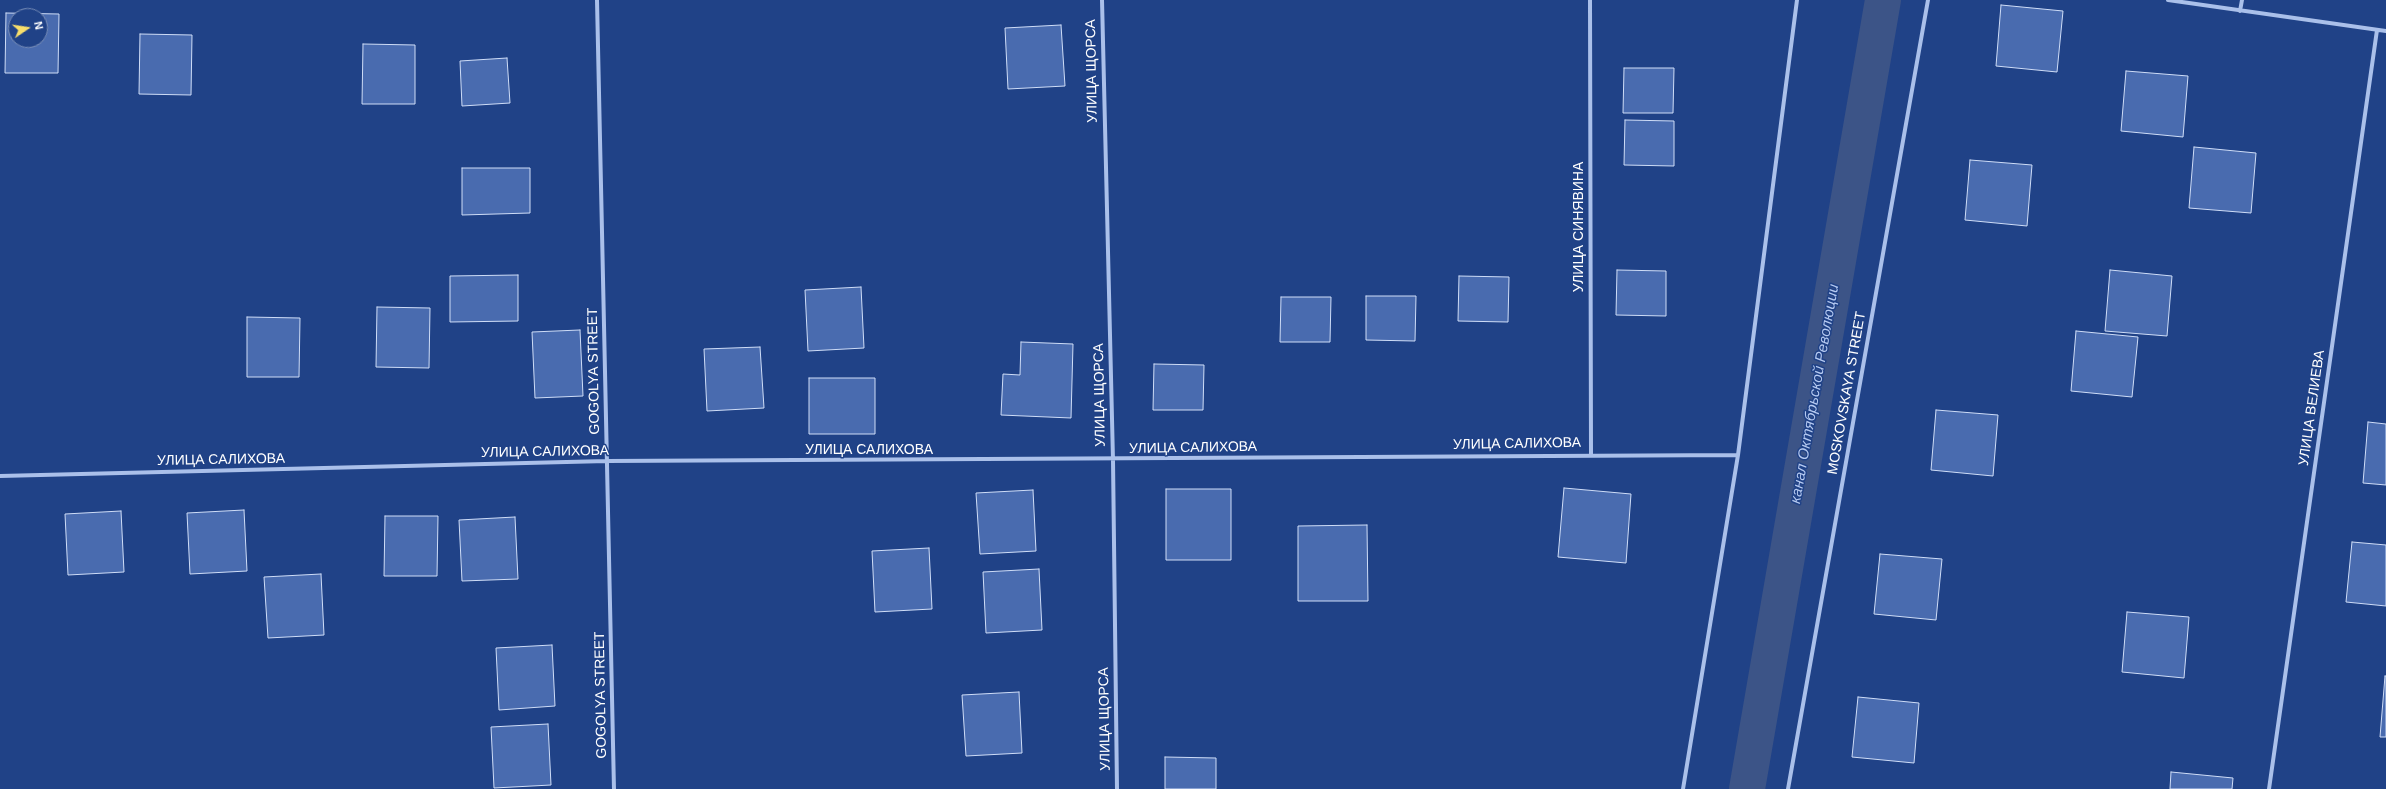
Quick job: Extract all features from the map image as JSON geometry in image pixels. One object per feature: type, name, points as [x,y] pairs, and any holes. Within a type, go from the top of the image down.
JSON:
[{"type":"street","name":"GOGOLYA STREET","points":[[597,0],[614,789]]},
{"type":"street","name":"УЛИЦА ЩОРСА","points":[[1102,0],[1113,460],[1116,789]]},
{"type":"street","name":"УЛИЦА СИНЯВИНА","points":[[1590,0],[1591,454]]},
{"type":"street","points":[[1683,789],[1738,455],[1797,0]]},
{"type":"street","name":"MOSKOVSKAYA STREET","points":[[1788,789],[1928,0]]},
{"type":"street","points":[[2168,0],[2386,31]]},
{"type":"street","points":[[2240,11],[2242,0]]},
{"type":"street","name":"УЛИЦА ВЕЛИЕВА","points":[[2269,789],[2377,30]]},
{"type":"street","name":"УЛИЦА САЛИХОВА","points":[[0,476],[607,461],[1113,460],[1591,454],[1738,455]]},
{"type":"building","points":[[2001,5],[2063,11],[2057,72],[1996,66]]},
{"type":"building","points":[[6,13],[8,13],[8,48],[48,48],[48,14],[59,14],[58,73],[5,73]]},
{"type":"building","points":[[1061,25],[1065,86],[1008,89],[1005,28]]},
{"type":"building","points":[[140,34],[192,35],[191,95],[139,94]]},
{"type":"building","points":[[363,44],[415,45],[415,104],[362,104]]},
{"type":"building","points":[[507,58],[510,103],[462,106],[460,61]]},
{"type":"building","points":[[1624,68],[1674,68],[1673,113],[1623,113]]},
{"type":"building","points":[[2126,71],[2188,76],[2183,137],[2121,131]]},
{"type":"building","points":[[1625,120],[1674,121],[1674,166],[1624,165]]},
{"type":"building","points":[[2194,147],[2256,153],[2251,213],[2189,208]]},
{"type":"building","points":[[1970,160],[2032,165],[2027,226],[1965,220]]},
{"type":"building","points":[[462,168],[530,168],[530,213],[462,215]]},
{"type":"building","points":[[1617,270],[1666,271],[1666,316],[1616,315]]},
{"type":"building","points":[[2110,270],[2172,276],[2167,336],[2105,331]]},
{"type":"building","points":[[518,275],[518,321],[450,322],[450,276]]},
{"type":"building","points":[[1459,276],[1509,277],[1508,322],[1458,321]]},
{"type":"building","points":[[861,287],[864,348],[808,351],[805,290]]},
{"type":"building","points":[[1366,296],[1416,296],[1415,341],[1366,340]]},
{"type":"building","points":[[1281,297],[1331,297],[1330,342],[1280,342]]},
{"type":"building","points":[[377,307],[430,308],[429,368],[376,367]]},
{"type":"building","points":[[247,317],[300,318],[299,377],[247,377]]},
{"type":"building","points":[[580,330],[583,396],[535,398],[532,332]]},
{"type":"building","points":[[2076,331],[2138,337],[2132,397],[2071,391]]},
{"type":"building","points":[[1021,342],[1073,344],[1071,418],[1001,415],[1003,374],[1020,375]]},
{"type":"building","points":[[760,347],[764,408],[707,411],[704,349]]},
{"type":"building","points":[[1154,364],[1204,365],[1203,410],[1153,410]]},
{"type":"building","points":[[809,378],[875,378],[875,434],[809,434]]},
{"type":"building","points":[[1936,410],[1998,415],[1993,476],[1931,470]]},
{"type":"building","points":[[2368,422],[2386,424],[2386,485],[2363,483]]},
{"type":"building","points":[[1564,488],[1631,494],[1626,563],[1558,557]]},
{"type":"building","points":[[1166,489],[1231,489],[1231,560],[1166,560]]},
{"type":"building","points":[[1033,490],[1036,551],[980,554],[976,493]]},
{"type":"building","points":[[244,510],[247,571],[190,574],[187,513]]},
{"type":"building","points":[[121,511],[124,572],[68,575],[65,514]]},
{"type":"building","points":[[385,516],[438,516],[437,576],[384,576]]},
{"type":"building","points":[[515,517],[518,579],[462,581],[459,520]]},
{"type":"building","points":[[1367,525],[1368,601],[1298,601],[1298,526]]},
{"type":"building","points":[[2352,542],[2386,545],[2386,606],[2346,602]]},
{"type":"building","points":[[929,548],[932,609],[875,612],[872,551]]},
{"type":"building","points":[[1880,554],[1942,559],[1936,620],[1874,614]]},
{"type":"building","points":[[1039,569],[1042,630],[986,633],[983,572]]},
{"type":"building","points":[[321,574],[324,635],[268,638],[264,577]]},
{"type":"building","points":[[2127,612],[2189,617],[2184,678],[2122,672]]},
{"type":"building","points":[[552,645],[555,706],[499,710],[496,648]]},
{"type":"building","points":[[2385,676],[2386,737],[2380,737]]},
{"type":"building","points":[[1019,692],[1022,753],[966,756],[962,695]]},
{"type":"building","points":[[1858,697],[1919,703],[1914,763],[1852,757]]},
{"type":"building","points":[[548,724],[551,785],[494,788],[491,727]]},
{"type":"building","points":[[1165,757],[1216,758],[1216,789],[1165,789]]},
{"type":"building","points":[[2171,772],[2233,778],[2232,789],[2170,789]]},
{"type":"waterway","name":"канал Октябрьской Революции","points":[[1747,789],[1883,0]]}]
